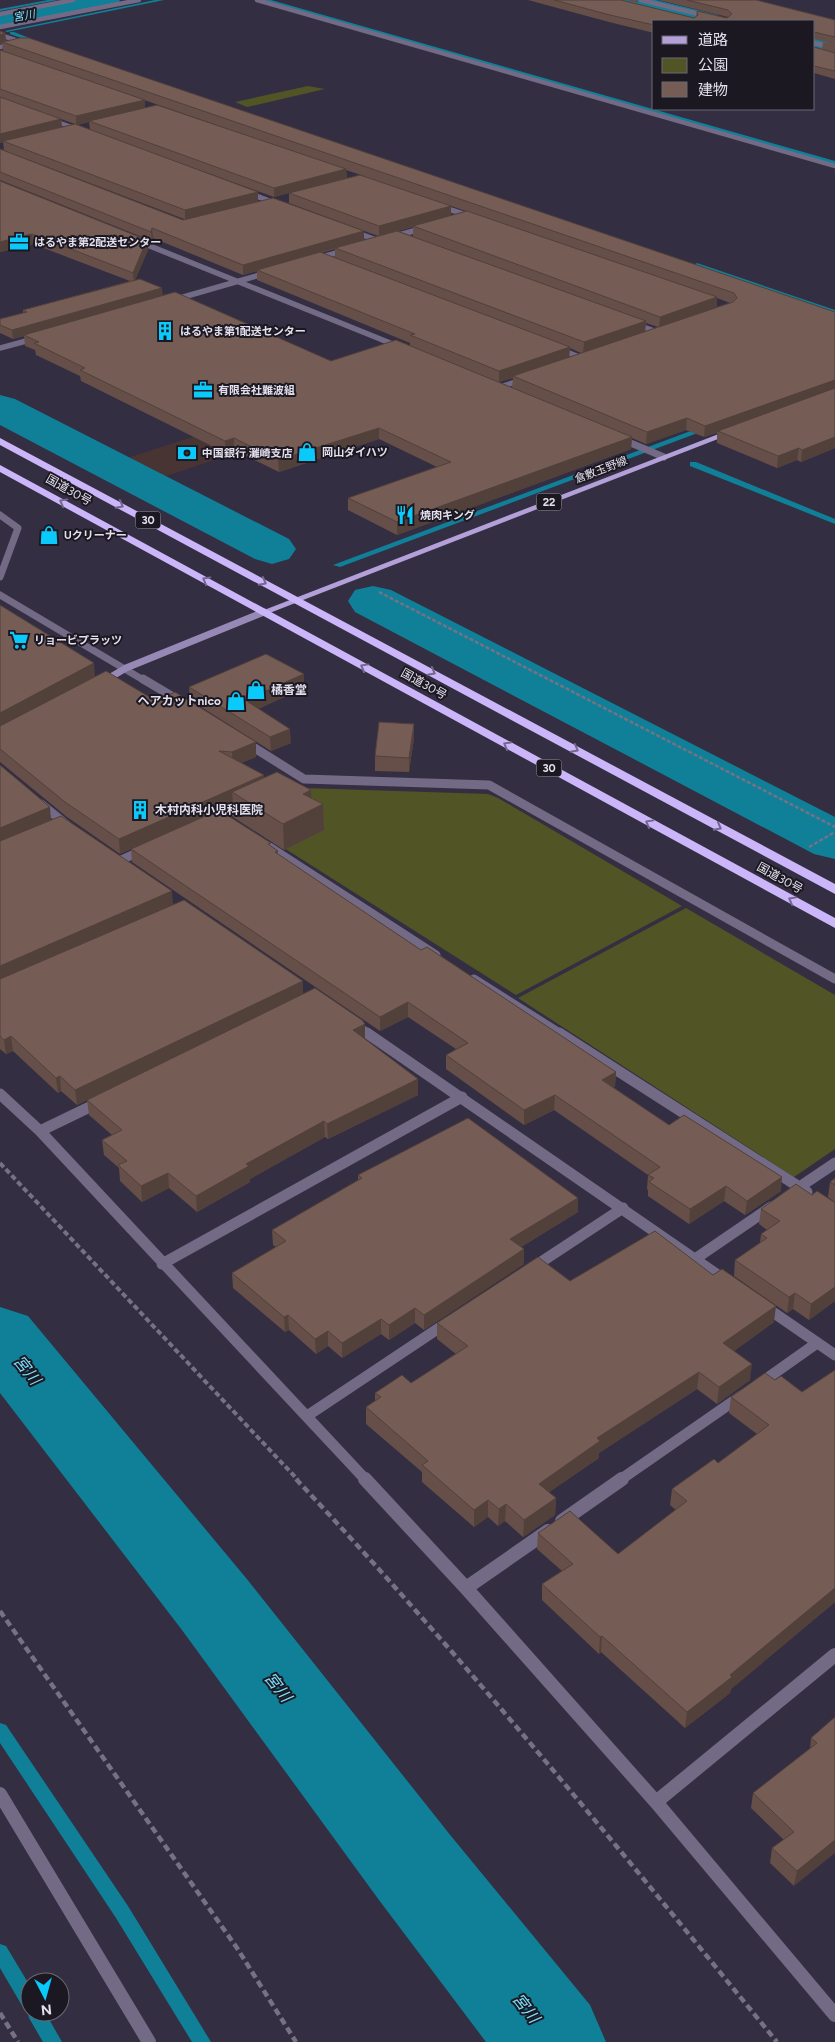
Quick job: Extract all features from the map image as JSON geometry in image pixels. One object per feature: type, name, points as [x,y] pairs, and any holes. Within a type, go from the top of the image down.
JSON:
[{"type":"highway","name":"国道30号","points":[[0,441],[835,890]]},
{"type":"highway","name":"国道30号","points":[[0,468],[835,924]]},
{"type":"main road","name":"倉敷玉野線","points":[[264,612],[745,427]]},
{"type":"street","points":[[0,14],[74,0]]},
{"type":"street","points":[[0,27],[139,0]]},
{"type":"street","points":[[257,0],[835,166]]},
{"type":"street","points":[[641,0],[723,20]]},
{"type":"street","points":[[0,36],[24,43],[0,47]]},
{"type":"street","points":[[815,43],[835,48]]},
{"type":"street","points":[[43,117],[77,129],[86,130]]},
{"type":"street","points":[[67,131],[77,129]]},
{"type":"street","points":[[236,188],[274,202],[283,203]]},
{"type":"street","points":[[265,205],[274,202]]},
{"type":"street","points":[[432,204],[478,219]]},
{"type":"street","points":[[460,218],[468,216]]},
{"type":"street","points":[[369,244],[433,226]]},
{"type":"street","points":[[344,228],[379,241]]},
{"type":"street","points":[[398,236],[407,239]]},
{"type":"street","points":[[127,237],[409,351]]},
{"type":"street","points":[[312,260],[350,249]]},
{"type":"street","points":[[321,258],[330,261]]},
{"type":"street","points":[[170,300],[274,271]]},
{"type":"street","points":[[622,319],[660,333]]},
{"type":"street","points":[[651,336],[668,330]]},
{"type":"street","points":[[0,348],[47,335]]},
{"type":"street","points":[[548,345],[584,358]]},
{"type":"street","points":[[574,362],[592,356]]},
{"type":"street","points":[[500,387],[528,378]]},
{"type":"street","points":[[490,383],[508,391]]},
{"type":"street","points":[[614,436],[664,457]]},
{"type":"street","points":[[0,515],[18,528],[0,577]]},
{"type":"street","points":[[0,595],[186,705]]},
{"type":"street","points":[[94,686],[126,668],[264,612]]},
{"type":"street","points":[[236,737],[300,781],[489,785],[835,979]]},
{"type":"street","points":[[35,799],[58,824],[79,833]]},
{"type":"street","points":[[203,824],[225,819],[254,801]]},
{"type":"street","points":[[262,843],[447,961]]},
{"type":"street","points":[[118,861],[152,846]]},
{"type":"street","points":[[464,972],[814,1197]]},
{"type":"street","points":[[346,1019],[736,1287]]},
{"type":"street","points":[[0,1094],[40,1131],[466,1588],[656,1802],[835,2015]]},
{"type":"street","points":[[40,1131],[111,1097]]},
{"type":"street","points":[[162,1264],[462,1098]]},
{"type":"street","points":[[695,1259],[835,1163]]},
{"type":"street","points":[[523,1273],[623,1208]]},
{"type":"street","points":[[752,1298],[835,1355]]},
{"type":"street","points":[[306,1416],[456,1317]]},
{"type":"street","points":[[466,1588],[817,1343]]},
{"type":"street","points":[[656,1802],[835,1655]]},
{"type":"street","points":[[0,1794],[149,2042]]},
{"type":"path","points":[[352,578],[835,827]]},
{"type":"path","points":[[811,846],[835,832]]},
{"type":"path","points":[[0,1163],[374,1562],[626,1857],[777,2042]]},
{"type":"path","points":[[0,1611],[237,1948],[296,2042]]},
{"type":"path","points":[[0,2013],[18,2042]]},
{"type":"shaded area","points":[[229,425],[265,443],[148,482],[112,463]]},
{"type":"green space","points":[[308,86],[325,89],[247,107],[235,102]]},
{"type":"green space","points":[[303,788],[488,794],[498,798],[682,906],[516,995],[235,817]]},
{"type":"green space","points":[[686,908],[835,995],[835,1149],[794,1177],[518,998]]},
{"type":"building","points":[[554,0],[621,0],[694,18],[698,15],[697,11],[727,18],[732,14],[728,10],[687,0],[756,0],[835,20],[835,37],[815,32],[815,20],[652,20],[652,25]]},
{"type":"building","points":[[29,38],[835,312],[835,380],[705,426],[687,418],[647,432],[513,376],[733,302],[737,298],[734,293],[2,42]]},
{"type":"building","points":[[815,47],[835,53],[835,71],[815,66]]},
{"type":"building","points":[[0,50],[145,100],[76,116],[0,89]]},
{"type":"building","points":[[0,97],[61,119],[0,134]]},
{"type":"building","points":[[157,105],[346,169],[274,188],[89,121]]},
{"type":"building","points":[[75,124],[258,192],[185,210],[3,141]]},
{"type":"building","points":[[0,149],[183,220],[273,198],[364,231],[243,265],[152,228],[151,232],[0,172]]},
{"type":"building","points":[[360,175],[451,206],[379,226],[289,193]]},
{"type":"building","points":[[0,181],[147,240],[133,273],[32,234],[0,242]]},
{"type":"building","points":[[467,211],[717,297],[660,317],[413,226]]},
{"type":"building","points":[[397,231],[646,321],[584,342],[335,248]]},
{"type":"building","points":[[320,252],[570,347],[499,371],[410,335],[415,334],[257,270]]},
{"type":"building","points":[[140,279],[162,288],[12,330],[0,325],[0,319],[27,312],[23,310]]},
{"type":"building","points":[[175,292],[331,361],[396,340],[632,437],[397,522],[348,498],[451,462],[379,428],[278,460],[234,438],[225,441],[80,370],[85,368],[34,343],[39,342],[24,335]]},
{"type":"building","points":[[835,388],[835,437],[802,450],[799,448],[778,456],[718,431]]},
{"type":"building","name":"リョービプラッツ","points":[[0,605],[94,663],[0,713]]},
{"type":"building","points":[[266,654],[304,674],[245,700],[290,729],[270,737],[189,687]]},
{"type":"building","points":[[106,671],[156,701],[175,692],[256,742],[232,752],[219,751],[264,775],[119,839],[65,802],[0,749],[0,726]]},
{"type":"building","points":[[379,722],[414,724],[409,758],[375,756]]},
{"type":"building","points":[[0,765],[50,807],[0,828]]},
{"type":"building","points":[[277,772],[311,790],[303,794],[323,804],[283,824],[232,792]]},
{"type":"building","points":[[219,810],[271,843],[268,844],[278,851],[275,852],[421,950],[427,947],[616,1072],[602,1080],[669,1125],[684,1115],[782,1177],[747,1201],[726,1186],[690,1209],[649,1182],[654,1178],[648,1175],[660,1167],[555,1095],[524,1110],[446,1055],[468,1043],[408,1002],[380,1017],[131,849]]},
{"type":"building","points":[[61,816],[172,891],[0,966],[0,841]]},
{"type":"building","points":[[184,900],[303,981],[75,1090],[60,1076],[56,1078],[11,1036],[4,1040],[0,1036],[0,979]]},
{"type":"building","points":[[315,988],[362,1020],[365,1024],[353,1030],[418,1079],[327,1124],[324,1121],[246,1164],[249,1166],[196,1196],[168,1173],[141,1186],[118,1165],[127,1161],[102,1140],[122,1130],[87,1100]]},
{"type":"building","points":[[468,1118],[578,1198],[510,1239],[524,1249],[424,1315],[415,1308],[389,1325],[381,1319],[342,1343],[328,1331],[315,1339],[288,1315],[284,1317],[232,1273],[286,1241],[272,1230],[362,1178],[358,1175]]},
{"type":"building","points":[[835,1178],[835,1185],[830,1182]]},
{"type":"building","points":[[796,1184],[812,1195],[817,1191],[835,1202],[835,1287],[811,1304],[795,1293],[789,1297],[735,1260],[767,1238],[761,1234],[780,1221],[761,1209]]},
{"type":"building","points":[[655,1231],[713,1275],[722,1269],[776,1306],[723,1343],[752,1364],[719,1387],[699,1372],[597,1438],[600,1441],[539,1484],[556,1498],[524,1520],[506,1504],[499,1509],[488,1500],[474,1510],[422,1465],[428,1461],[366,1407],[381,1397],[375,1393],[402,1375],[411,1383],[468,1346],[437,1323],[538,1257],[570,1281]]},
{"type":"building","points":[[835,1370],[835,1588],[730,1675],[732,1677],[687,1712],[542,1584],[573,1564],[538,1533],[570,1511],[618,1554],[687,1501],[672,1489],[714,1459],[718,1463],[769,1425],[731,1397],[765,1373],[775,1380],[781,1376],[802,1392]]},
{"type":"building","points":[[835,1717],[835,1840],[797,1871],[772,1848],[794,1832],[753,1793],[817,1743],[811,1738]]},
{"type":"waterway","points":[[0,10],[56,0]]},
{"type":"waterway","name":"宮川","points":[[0,21],[107,0]]},
{"type":"waterway","points":[[7,31],[162,0]]},
{"type":"waterway","points":[[266,0],[835,163]]},
{"type":"waterway","points":[[623,0],[704,20]]},
{"type":"waterway","points":[[12,33],[40,43]]},
{"type":"waterway","points":[[815,47],[835,53]]},
{"type":"waterway","points":[[697,265],[835,312]]},
{"type":"waterway","points":[[0,408],[272,549]]},
{"type":"waterway","points":[[337,565],[707,428]]},
{"type":"waterway","points":[[693,464],[835,522]]},
{"type":"waterway","points":[[373,601],[835,841]]},
{"type":"waterway","name":"宮川","points":[[0,1336],[214,1604],[415,1868],[552,2042]]},
{"type":"waterway","points":[[0,1730],[122,1912],[202,2042]]},
{"type":"waterway","points":[[0,1952],[20,1986]]},
{"type":"waterway","points":[[41,2022],[53,2042]]},
{"type":"place","name":"はるやま第2配送センター","points":[[19,242]]},
{"type":"place","name":"はるやま第1配送センター","points":[[165,331]]},
{"type":"place","name":"有限会社難波組","points":[[203,390]]},
{"type":"place","name":"岡山ダイハツ","points":[[307,452]]},
{"type":"place","name":"中国銀行 灘崎支店","points":[[187,453]]},
{"type":"place","name":"焼肉キング","points":[[405,515]]},
{"type":"place","name":"Uクリーナー","points":[[49,535]]},
{"type":"place","name":"リョービプラッツ","points":[[19,640]]},
{"type":"place","name":"橘香堂","points":[[256,690]]},
{"type":"place","name":"ヘアカットnico","points":[[236,701]]},
{"type":"place","name":"木村内科小児科医院","points":[[140,810]]}]
